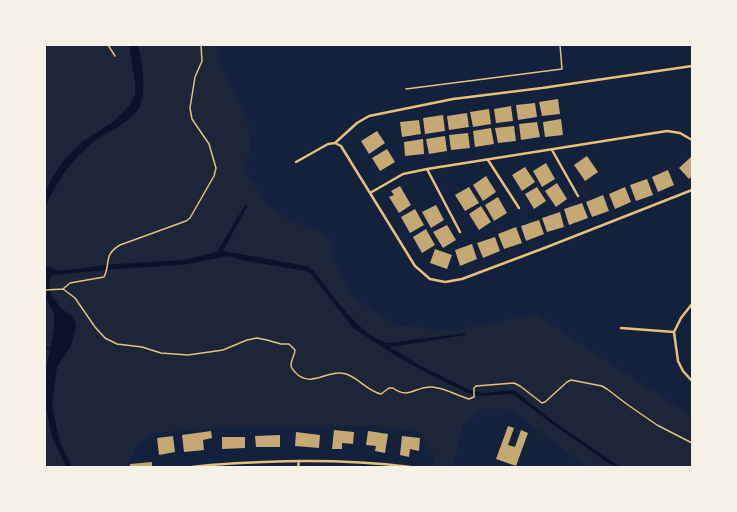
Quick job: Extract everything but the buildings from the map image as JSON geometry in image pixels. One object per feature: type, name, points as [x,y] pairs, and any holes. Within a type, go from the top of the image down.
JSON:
[{"type":"street","points":[[296,162],[328,144],[335,143],[357,123],[369,116],[453,99],[542,88],[692,66]]},
{"type":"street","points":[[370,193],[403,174],[427,169],[667,131],[680,133],[692,140]]},
{"type":"street","points":[[335,143],[341,146],[415,266],[430,279],[445,282],[462,279],[692,190]]},
{"type":"street","points":[[552,150],[578,196]]},
{"type":"street","points":[[488,160],[519,208]]},
{"type":"street","points":[[427,169],[460,232]]},
{"type":"street","points":[[692,304],[681,318],[674,332],[678,362],[683,371],[692,381]]},
{"type":"street","points":[[621,328],[674,332]]},
{"type":"street","points":[[298,467],[299,461]]},
{"type":"street","points":[[192,467],[299,461],[410,467]]},
{"type":"lane","points":[[108,45],[115,56]]},
{"type":"lane","points":[[45,290],[59,289],[70,283],[101,278],[105,275],[107,262],[111,252],[120,245],[186,221],[190,218],[214,176],[216,168],[209,144],[192,120],[190,108],[195,76],[202,61],[201,45]]},
{"type":"lane","points":[[406,89],[562,69],[560,45]]},
{"type":"lane","points":[[63,288],[75,298],[95,327],[105,338],[117,344],[142,347],[161,353],[188,355],[223,350],[252,339],[267,340],[280,344],[290,344],[295,350],[291,365],[292,369],[304,379],[309,380],[330,374],[341,373],[354,377],[367,388],[381,394],[389,388],[393,388],[399,392],[407,394],[432,387],[469,399],[474,397],[474,388],[480,385],[514,384],[520,386],[542,403],[571,380],[602,386],[657,424],[692,443]]},
{"type":"shaded area","points":[[45,45],[219,45],[220,64],[247,120],[251,144],[244,168],[266,204],[292,221],[323,233],[332,241],[332,257],[353,297],[396,325],[453,331],[536,314],[692,417],[692,467],[587,467],[512,410],[485,408],[464,423],[453,467],[432,467],[435,458],[420,432],[362,426],[216,428],[154,433],[137,445],[127,467],[45,467]]},
{"type":"shaded area","points":[[129,45],[138,45],[141,59],[143,92],[140,106],[125,122],[92,143],[70,165],[45,207],[45,192],[53,176],[65,159],[82,142],[114,121],[130,105],[135,94],[135,83]]},
{"type":"shaded area","points":[[245,205],[248,205],[223,251],[307,266],[314,271],[348,314],[370,334],[380,340],[390,343],[465,333],[466,335],[390,347],[417,364],[472,391],[484,393],[511,390],[515,391],[553,421],[620,467],[614,467],[514,395],[472,395],[401,359],[353,328],[311,274],[306,271],[246,261],[228,256],[182,265],[53,275],[49,281],[51,295],[61,308],[73,317],[76,325],[71,346],[57,367],[52,404],[59,440],[72,467],[66,467],[52,437],[45,402],[45,375],[54,329],[54,314],[45,297],[45,265],[55,270],[67,270],[116,264],[183,260],[217,252]]},
{"type":"waterway","points":[[45,348],[52,349]]}]
